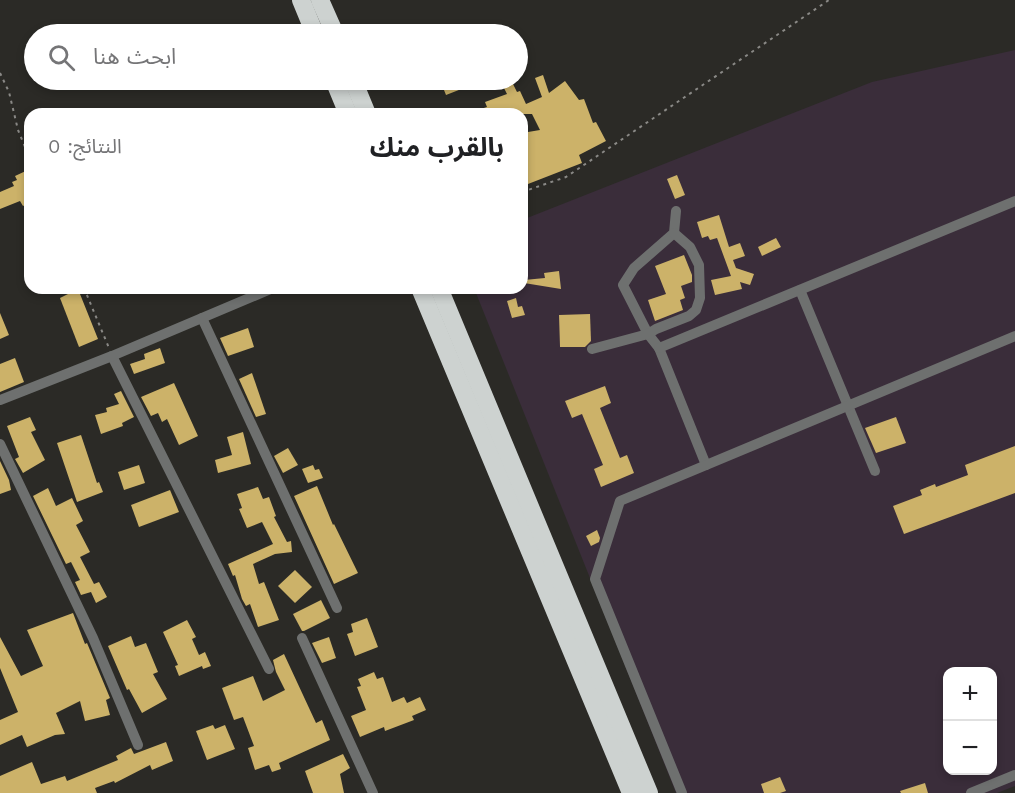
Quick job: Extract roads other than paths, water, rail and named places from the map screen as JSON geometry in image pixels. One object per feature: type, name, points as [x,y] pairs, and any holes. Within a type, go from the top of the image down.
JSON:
[{"type":"highway","points":[[301,0],[311,24]]},
{"type":"highway","points":[[321,0],[331,24]]},
{"type":"highway","points":[[338,90],[346,108]]},
{"type":"highway","points":[[357,90],[365,108]]},
{"type":"highway","points":[[423,294],[631,793]]},
{"type":"highway","points":[[441,294],[649,793]]},
{"type":"street","points":[[659,348],[1015,201]]},
{"type":"street","points":[[676,211],[674,233],[634,268],[623,285],[648,334],[659,348],[706,465]]},
{"type":"street","points":[[592,349],[648,334],[657,328],[689,316],[696,310],[700,298],[699,265],[690,247],[674,233]]},
{"type":"street","points":[[800,290],[875,471]]},
{"type":"street","points":[[0,400],[259,294]]},
{"type":"street","points":[[202,318],[337,608]]},
{"type":"street","points":[[682,793],[595,579],[620,501],[1015,336]]},
{"type":"street","points":[[112,356],[269,669]]},
{"type":"street","points":[[0,444],[93,638],[138,745]]},
{"type":"street","points":[[302,638],[374,793]]},
{"type":"street","points":[[971,793],[1015,775]]}]
